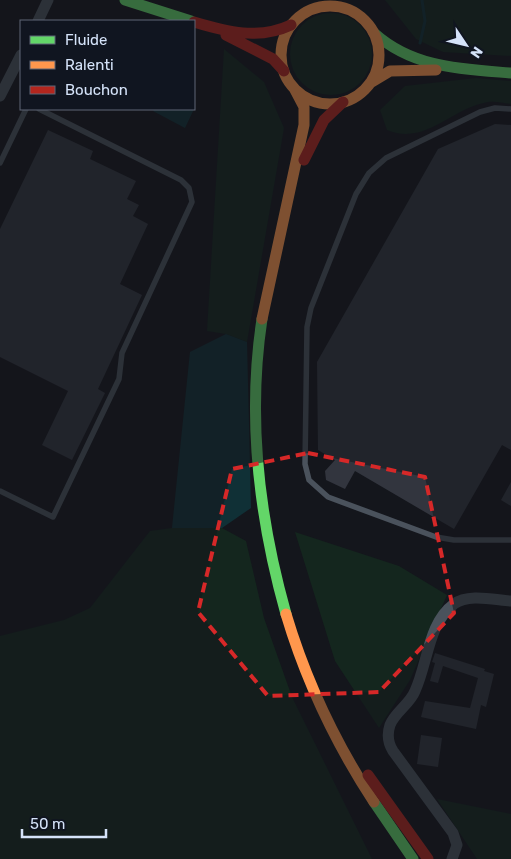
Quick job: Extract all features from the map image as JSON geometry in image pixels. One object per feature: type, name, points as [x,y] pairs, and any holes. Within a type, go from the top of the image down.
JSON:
[{"type":"main road","points":[[125,0],[157,5],[190,20]]},
{"type":"main road","points":[[196,23],[268,34],[282,30],[305,13],[321,7],[332,0]]},
{"type":"main road","points":[[357,0],[362,18],[387,46],[405,55],[465,69]]},
{"type":"main road","points":[[321,7],[343,8],[362,18]]},
{"type":"main road","points":[[196,23],[264,54],[279,64],[302,101],[305,120],[268,283],[260,331],[256,391],[256,448],[263,509],[275,573],[295,640],[328,720],[350,763],[413,859]]},
{"type":"main road","points":[[285,72],[282,61],[282,44],[292,24]]},
{"type":"main road","points":[[369,83],[378,61],[378,49],[373,32]]},
{"type":"main road","points":[[286,208],[305,157],[319,127],[331,110],[356,96],[369,83],[390,71],[465,69],[511,73]]},
{"type":"main road","points":[[294,88],[315,101],[327,103],[345,101]]},
{"type":"main road","points":[[311,679],[354,753],[428,859]]},
{"type":"street","points":[[38,20],[48,0]]},
{"type":"street","points":[[0,96],[20,63]]},
{"type":"street","points":[[452,859],[457,845],[453,833],[393,751],[389,739],[389,729],[393,719],[414,693],[433,637],[449,608],[458,601],[469,599],[511,601]]},
{"type":"lane","points":[[511,109],[495,108],[480,112],[386,158],[362,182],[308,318],[305,340],[305,464],[309,480],[328,497],[436,538],[454,540],[511,540]]},
{"type":"lane","points":[[0,163],[26,110]]},
{"type":"lane","points":[[0,491],[53,517],[119,379],[122,353],[192,202],[190,188],[181,180],[46,111]]},
{"type":"highlighted area","points":[[308,453],[425,477],[454,613],[379,692],[268,696],[198,612],[232,469]]},
{"type":"green space","points":[[385,0],[511,0],[511,56],[443,52],[416,39]]},
{"type":"green space","points":[[331,13],[347,16],[360,25],[369,38],[372,54],[369,70],[360,83],[347,92],[331,95],[315,92],[302,83],[293,70],[290,54],[293,38],[302,25],[315,16]]},
{"type":"green space","points":[[224,49],[264,82],[284,128],[247,342],[226,334],[207,331]]},
{"type":"green space","points":[[476,78],[511,81],[511,104],[488,102],[462,111],[426,130],[414,133],[401,134],[387,130],[380,110],[405,86]]},
{"type":"green space","points":[[172,528],[222,528],[246,541],[264,618],[292,697],[372,859],[0,859],[0,636],[64,620],[90,608],[150,531]]},
{"type":"green space","points":[[295,532],[399,566],[447,595],[410,680],[379,728],[335,661]]},
{"type":"green space","points":[[437,799],[511,814],[511,859],[477,859]]},
{"type":"water","points":[[154,110],[194,110],[185,128]]},
{"type":"water","points":[[226,334],[247,342],[251,508],[222,528],[172,528],[190,352]]},
{"type":"building","points":[[495,124],[511,125],[511,450],[502,445],[454,529],[355,471],[345,489],[326,480],[325,471],[335,460],[318,450],[317,362],[438,149]]},
{"type":"building","points":[[48,130],[93,151],[90,159],[136,181],[127,199],[139,205],[133,216],[148,224],[120,284],[142,295],[98,389],[105,393],[72,460],[42,445],[68,391],[0,357],[0,229]]},
{"type":"building","points":[[511,482],[511,506],[501,500]]},
{"type":"building","points":[[435,653],[485,669],[484,671],[494,674],[486,707],[481,705],[476,729],[421,717],[425,701],[470,708],[478,678],[443,666],[438,683],[430,681],[435,663],[432,662]]},
{"type":"building","points":[[421,735],[442,738],[438,767],[417,764]]},
{"type":"waterway","points":[[420,43],[425,21],[422,0]]},
{"type":"traffic: fast","points":[[125,0],[188,20]]},
{"type":"traffic: fast","points":[[374,33],[389,45],[421,60],[438,65],[511,73]]},
{"type":"traffic: fast","points":[[262,319],[256,393],[258,468],[269,541],[286,614]]},
{"type":"traffic: fast","points":[[374,802],[413,859]]},
{"type":"traffic: slow","points":[[330,6],[349,10],[364,21],[375,36],[379,55],[375,74],[364,89],[349,100],[330,104],[311,100],[296,89],[285,74],[281,55],[285,36],[296,21],[311,10],[330,6]]},
{"type":"traffic: slow","points":[[370,83],[390,71],[436,70]]},
{"type":"traffic: slow","points":[[262,319],[304,125],[304,107],[294,88]]},
{"type":"traffic: slow","points":[[286,614],[303,663],[323,711],[347,758],[374,802]]},
{"type":"traffic: jam","points":[[195,22],[243,33],[267,32],[291,25]]},
{"type":"traffic: jam","points":[[226,35],[273,59],[284,71]]},
{"type":"traffic: jam","points":[[304,160],[324,120],[343,102]]},
{"type":"traffic: jam","points":[[368,775],[428,859]]}]
